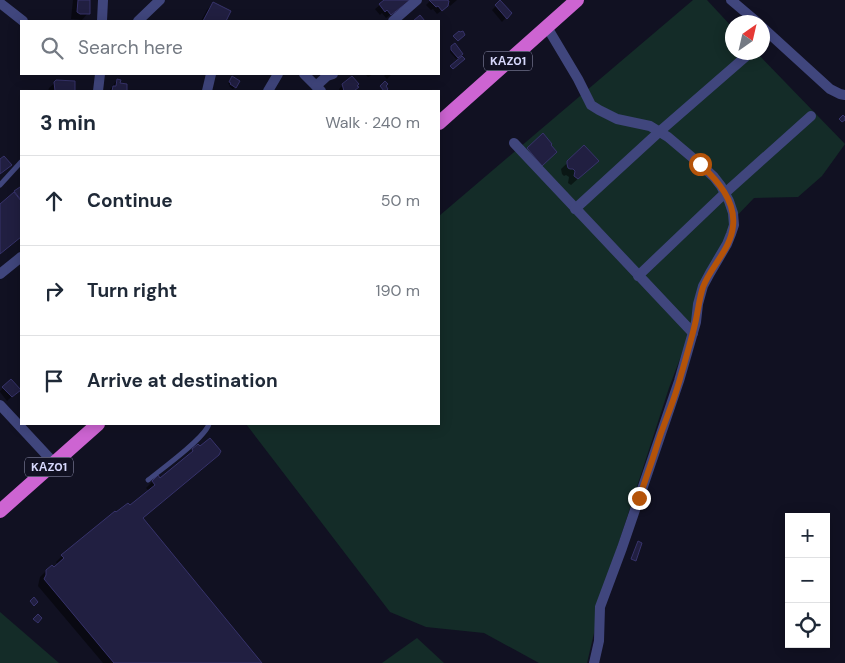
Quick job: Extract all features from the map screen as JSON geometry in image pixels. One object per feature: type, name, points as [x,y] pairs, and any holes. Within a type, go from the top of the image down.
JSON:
[{"type":"highway","name":"KАZ01","points":[[440,122],[577,0]]},
{"type":"highway","name":"KАZ01","points":[[0,511],[97,425]]},
{"type":"street","points":[[102,20],[103,0]]},
{"type":"street","points":[[139,20],[160,0]]},
{"type":"street","points":[[394,20],[418,0]]},
{"type":"street","points":[[731,0],[749,15]]},
{"type":"street","points":[[0,3],[22,20]]},
{"type":"street","points":[[547,27],[592,105],[618,119],[650,126],[668,137],[700,164],[714,177],[725,193],[733,213],[734,225],[727,244],[703,286],[680,381],[600,606],[599,641],[594,663]]},
{"type":"street","points":[[770,34],[830,89],[845,95]]},
{"type":"street","points":[[575,210],[659,132],[742,60]]},
{"type":"street","points":[[98,90],[100,75]]},
{"type":"street","points":[[207,90],[210,75]]},
{"type":"street","points":[[269,90],[277,75]]},
{"type":"street","points":[[305,75],[319,89],[330,75]]},
{"type":"street","points":[[638,276],[725,193],[811,116]]},
{"type":"street","points":[[514,143],[575,210],[693,333]]},
{"type":"street","points":[[0,274],[20,258]]},
{"type":"street","points":[[0,405],[54,463]]},
{"type":"lane","points":[[0,185],[20,163]]},
{"type":"lane","points":[[148,480],[188,448],[205,432],[208,425]]},
{"type":"green space","points":[[693,0],[707,0],[725,19],[725,60],[764,60],[845,144],[822,176],[798,197],[754,198],[731,222],[669,388],[606,582],[587,663],[539,663],[484,633],[426,627],[390,612],[247,425],[440,425],[440,215]]},
{"type":"green space","points":[[0,612],[59,663],[0,663]]},
{"type":"green space","points":[[417,638],[444,663],[382,663]]},
{"type":"building","points":[[78,0],[90,0],[90,14],[80,14],[77,12]]},
{"type":"building","points":[[384,0],[409,1],[391,15],[387,10],[385,12],[379,4]]},
{"type":"building","points":[[429,0],[449,1],[448,6],[442,11]]},
{"type":"building","points":[[500,0],[512,13],[507,19],[495,5]]},
{"type":"building","points":[[213,2],[231,11],[226,20],[204,20]]},
{"type":"building","points":[[420,15],[424,20],[414,20]]},
{"type":"building","points":[[459,31],[463,31],[465,35],[458,41],[453,36]]},
{"type":"building","points":[[455,43],[463,54],[458,58],[451,50],[451,46]]},
{"type":"building","points":[[462,56],[465,59],[453,69],[450,66]]},
{"type":"building","points":[[232,76],[240,81],[236,88],[229,82]]},
{"type":"building","points":[[352,76],[359,84],[357,86],[359,87],[355,90],[344,90],[342,84]]},
{"type":"building","points":[[117,79],[121,80],[120,83],[127,84],[127,90],[112,90],[113,86],[116,86]]},
{"type":"building","points":[[56,80],[75,81],[75,90],[55,90],[54,82]]},
{"type":"building","points":[[385,81],[388,84],[386,86],[388,89],[383,90],[380,86]]},
{"type":"building","points":[[843,115],[845,120],[842,122],[839,119]]},
{"type":"building","points":[[543,133],[557,152],[542,166],[527,148]]},
{"type":"building","points":[[584,145],[599,161],[578,179],[574,176],[575,171],[568,168],[567,161]]},
{"type":"building","points":[[4,156],[12,165],[0,174],[0,159]]},
{"type":"building","points":[[20,187],[20,199],[14,191]]},
{"type":"building","points":[[14,192],[20,200],[20,238],[0,254],[0,204]]},
{"type":"building","points":[[11,379],[20,391],[12,397],[2,387]]},
{"type":"building","points":[[210,438],[221,451],[219,455],[143,518],[262,663],[114,663],[44,579],[46,570],[52,565],[54,567],[64,558],[61,555],[115,511],[128,503],[130,505],[155,485],[152,481],[158,475],[160,478],[193,451],[192,449],[198,444],[200,446]]},
{"type":"building","points":[[638,541],[642,543],[636,561],[631,559]]},
{"type":"building","points":[[34,597],[38,602],[34,606],[30,601]]},
{"type":"building","points":[[38,614],[42,618],[38,623],[33,619]]},
{"type":"route","points":[[639,498],[680,381],[696,322],[703,286],[727,244],[734,225],[729,201],[721,186],[700,164]]}]
